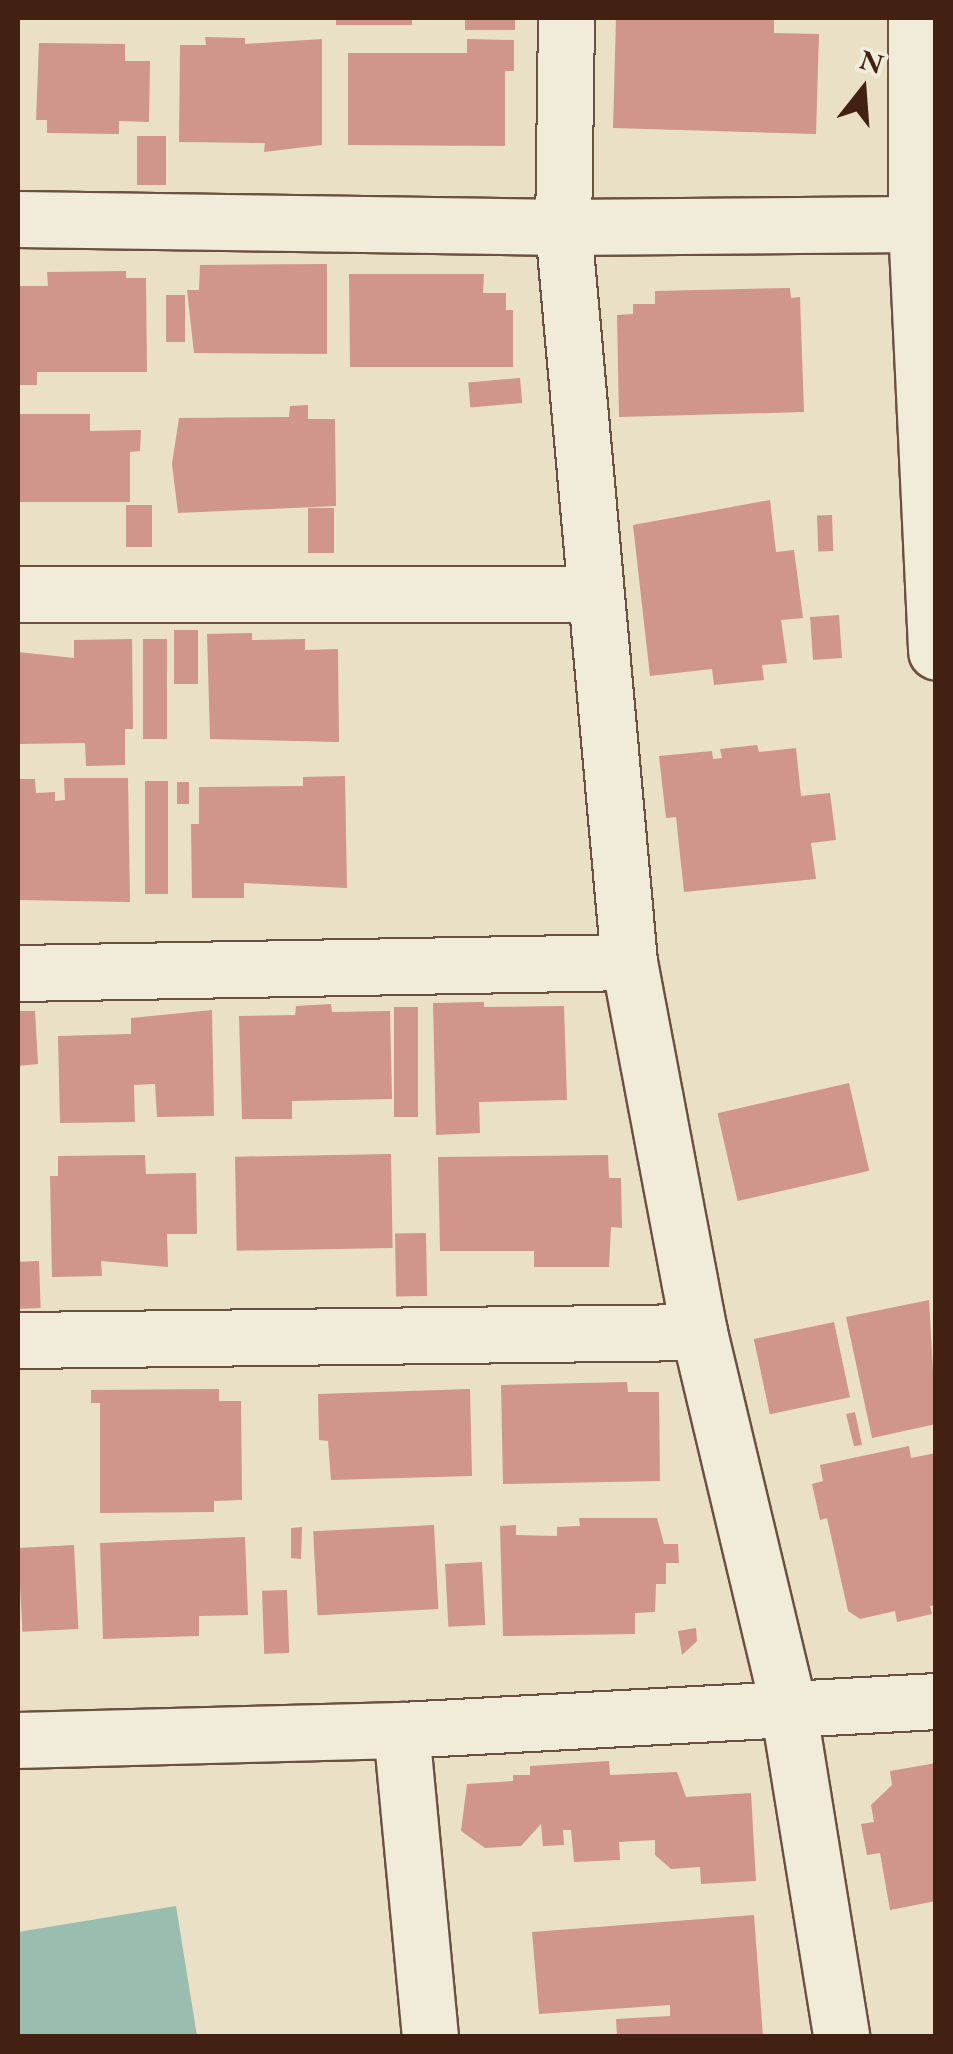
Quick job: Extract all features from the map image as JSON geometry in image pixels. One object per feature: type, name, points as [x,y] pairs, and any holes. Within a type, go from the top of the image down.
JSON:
[{"type":"street","points":[[566,18],[563,227],[592,594],[629,962],[699,1332],[788,1708],[841,2036]]},
{"type":"street","points":[[916,18],[916,224],[936,652]]},
{"type":"street","points":[[18,220],[563,227],[916,224]]},
{"type":"street","points":[[18,594],[592,594]]},
{"type":"street","points":[[18,973],[629,962]]},
{"type":"street","points":[[18,1340],[699,1332]]},
{"type":"street","points":[[18,1740],[400,1730],[936,1701]]},
{"type":"street","points":[[400,1730],[430,2036]]},
{"type":"shaded area","points":[[176,1906],[197,2036],[18,2036],[18,1932]]},
{"type":"building","points":[[336,18],[412,18],[412,25],[336,25]]},
{"type":"building","points":[[465,18],[515,18],[515,30],[465,30]]},
{"type":"building","points":[[616,18],[774,18],[774,33],[819,34],[816,134],[613,128]]},
{"type":"building","points":[[205,37],[245,38],[245,44],[322,39],[322,145],[264,152],[265,143],[179,142],[180,45],[206,45]]},
{"type":"building","points":[[467,39],[514,40],[514,71],[505,71],[505,146],[348,145],[348,53],[467,53]]},
{"type":"building","points":[[39,43],[125,44],[125,61],[150,61],[149,122],[119,121],[119,134],[47,133],[47,120],[36,120]]},
{"type":"building","points":[[137,136],[166,136],[166,185],[137,185]]},
{"type":"building","points":[[327,264],[327,354],[194,353],[187,290],[199,290],[200,265]]},
{"type":"building","points":[[126,271],[126,278],[146,278],[147,372],[37,372],[37,385],[18,385],[18,286],[48,286],[47,272]]},
{"type":"building","points":[[349,274],[484,274],[483,293],[506,293],[506,310],[513,310],[513,367],[350,367]]},
{"type":"building","points":[[790,288],[791,298],[800,297],[804,412],[619,417],[617,315],[633,314],[633,304],[655,304],[655,291]]},
{"type":"building","points":[[166,295],[185,295],[185,342],[166,342]]},
{"type":"building","points":[[520,378],[522,403],[470,407],[468,383]]},
{"type":"building","points":[[308,405],[308,419],[335,419],[336,506],[178,513],[172,464],[179,418],[289,417],[290,406]]},
{"type":"building","points":[[18,414],[90,414],[90,431],[141,430],[140,451],[130,452],[130,502],[18,502]]},
{"type":"building","points":[[770,500],[776,552],[794,550],[803,618],[781,620],[787,663],[762,665],[764,680],[714,685],[712,669],[650,676],[633,525]]},
{"type":"building","points":[[126,505],[152,505],[152,547],[126,547]]},
{"type":"building","points":[[308,508],[334,508],[334,553],[308,553]]},
{"type":"building","points":[[832,515],[833,551],[818,552],[817,516]]},
{"type":"building","points":[[839,615],[842,658],[813,660],[810,617]]},
{"type":"building","points":[[174,630],[198,630],[198,684],[174,684]]},
{"type":"building","points":[[252,633],[252,640],[305,639],[305,650],[338,649],[339,742],[210,739],[207,634]]},
{"type":"building","points":[[132,639],[133,729],[125,729],[125,765],[86,766],[85,743],[20,744],[18,652],[74,658],[74,640]]},
{"type":"building","points":[[143,639],[167,639],[167,739],[143,739]]},
{"type":"building","points":[[757,745],[759,752],[796,748],[801,796],[830,793],[836,840],[811,843],[816,879],[684,892],[676,817],[666,818],[659,756],[712,751],[713,759],[722,758],[720,749]]},
{"type":"building","points":[[345,776],[347,888],[244,883],[244,898],[192,898],[191,824],[199,824],[199,787],[303,786],[303,777]]},
{"type":"building","points":[[64,778],[128,778],[130,902],[18,900],[19,779],[35,779],[36,793],[55,792],[55,801],[65,800]]},
{"type":"building","points":[[145,781],[168,781],[168,894],[145,894]]},
{"type":"building","points":[[177,782],[189,782],[189,804],[177,804]]},
{"type":"building","points":[[484,1002],[484,1007],[564,1006],[567,1100],[479,1102],[480,1133],[436,1135],[433,1003]]},
{"type":"building","points":[[331,1004],[332,1012],[390,1011],[392,1099],[292,1101],[292,1119],[242,1119],[239,1016],[295,1015],[296,1006]]},
{"type":"building","points":[[394,1007],[418,1007],[418,1117],[394,1117]]},
{"type":"building","points":[[212,1010],[214,1116],[157,1117],[155,1084],[134,1085],[135,1122],[60,1123],[58,1036],[131,1034],[131,1018]]},
{"type":"building","points":[[18,1011],[35,1011],[38,1064],[18,1066]]},
{"type":"building","points":[[849,1083],[869,1171],[738,1201],[717,1113]]},
{"type":"building","points":[[391,1154],[393,1248],[237,1251],[235,1157]]},
{"type":"building","points":[[145,1155],[146,1174],[196,1173],[197,1234],[167,1234],[168,1267],[101,1261],[102,1276],[52,1277],[50,1176],[58,1176],[58,1156]]},
{"type":"building","points":[[608,1155],[609,1178],[621,1178],[622,1228],[611,1227],[609,1267],[534,1267],[534,1251],[440,1251],[438,1157]]},
{"type":"building","points":[[426,1233],[427,1296],[396,1297],[395,1234]]},
{"type":"building","points":[[39,1261],[41,1308],[20,1309],[18,1262]]},
{"type":"building","points":[[929,1300],[936,1424],[872,1438],[846,1317]]},
{"type":"building","points":[[834,1322],[850,1397],[770,1414],[754,1339]]},
{"type":"building","points":[[627,1382],[628,1392],[659,1392],[660,1481],[503,1484],[501,1385]]},
{"type":"building","points":[[219,1389],[219,1401],[241,1401],[242,1500],[214,1501],[214,1512],[100,1513],[100,1403],[91,1403],[91,1390]]},
{"type":"building","points":[[470,1389],[472,1476],[331,1480],[328,1441],[319,1440],[318,1394]]},
{"type":"building","points":[[855,1412],[862,1445],[854,1446],[846,1414]]},
{"type":"building","points":[[909,1446],[911,1458],[936,1453],[936,1605],[930,1606],[932,1614],[897,1622],[895,1611],[860,1619],[848,1611],[827,1518],[820,1520],[812,1484],[823,1481],[820,1465]]},
{"type":"building","points":[[579,1518],[657,1518],[664,1544],[678,1544],[679,1563],[666,1563],[666,1584],[656,1584],[655,1612],[635,1613],[635,1634],[503,1636],[500,1526],[516,1525],[516,1535],[557,1536],[557,1527],[580,1526]]},
{"type":"building","points":[[434,1525],[438,1609],[318,1615],[313,1531]]},
{"type":"building","points":[[302,1527],[301,1559],[291,1558],[291,1528]]},
{"type":"building","points":[[245,1537],[248,1615],[199,1616],[199,1636],[103,1639],[100,1543]]},
{"type":"building","points":[[74,1545],[78,1629],[22,1632],[18,1548]]},
{"type":"building","points":[[482,1562],[485,1625],[448,1627],[445,1564]]},
{"type":"building","points":[[287,1590],[289,1653],[264,1654],[262,1591]]},
{"type":"building","points":[[696,1628],[697,1641],[682,1655],[678,1631]]},
{"type":"building","points":[[609,1761],[610,1775],[677,1772],[686,1797],[751,1793],[756,1881],[701,1884],[700,1867],[671,1869],[655,1855],[655,1840],[619,1842],[620,1860],[574,1862],[571,1830],[563,1830],[564,1845],[543,1846],[541,1824],[521,1846],[485,1848],[461,1831],[467,1784],[513,1781],[513,1775],[530,1775],[530,1766]]},
{"type":"building","points":[[936,1763],[936,1901],[890,1910],[880,1853],[867,1855],[861,1824],[874,1822],[871,1805],[892,1785],[890,1771]]},
{"type":"building","points":[[754,1915],[763,2036],[617,2036],[616,2019],[670,2016],[670,2005],[539,2014],[532,1932]]}]
